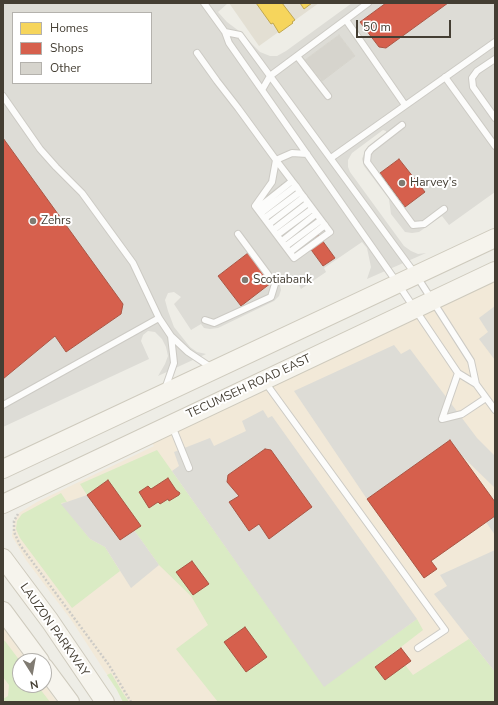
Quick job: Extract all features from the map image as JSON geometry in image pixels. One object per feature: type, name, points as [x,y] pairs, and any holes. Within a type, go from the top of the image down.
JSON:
[{"type":"main road","points":[[3,469],[495,238]]},
{"type":"main road","name":"TECUMSEH ROAD EAST","points":[[3,504],[495,271]]},
{"type":"main road","name":"LAUZON PARKWAY","points":[[3,558],[50,621],[105,702]]},
{"type":"main road","points":[[4,614],[34,653]]},
{"type":"main road","points":[[52,678],[70,702]]},
{"type":"lane","points":[[204,3],[225,32],[229,43],[398,284],[458,373],[476,384],[495,410]]},
{"type":"lane","points":[[262,90],[270,76],[368,3]]},
{"type":"lane","points":[[346,20],[405,106]]},
{"type":"lane","points":[[225,32],[240,35],[416,275],[471,361],[476,384]]},
{"type":"lane","points":[[331,158],[495,42]]},
{"type":"lane","points":[[197,53],[330,232],[294,258],[255,206],[272,182],[276,160]]},
{"type":"lane","points":[[297,56],[328,96]]},
{"type":"lane","points":[[495,59],[477,71],[472,78],[473,87],[495,118]]},
{"type":"lane","points":[[445,77],[495,146]]},
{"type":"lane","points":[[3,96],[40,149],[82,193],[134,263],[159,318],[171,336],[188,352],[215,370]]},
{"type":"lane","points":[[402,125],[371,149],[368,153],[367,162],[413,225],[424,224],[444,209]]},
{"type":"lane","points":[[276,160],[292,153],[307,154]]},
{"type":"lane","points":[[261,213],[294,184]]},
{"type":"lane","points":[[261,213],[300,192]]},
{"type":"lane","points":[[271,227],[306,200]]},
{"type":"lane","points":[[280,238],[314,211]]},
{"type":"lane","points":[[288,249],[323,223]]},
{"type":"lane","points":[[205,320],[214,323],[271,297],[275,284],[238,234]]},
{"type":"lane","points":[[3,405],[159,318]]},
{"type":"lane","points":[[163,394],[174,363],[171,336]]},
{"type":"lane","points":[[458,373],[442,419],[462,414],[486,398]]},
{"type":"lane","points":[[264,380],[444,630],[418,648]]},
{"type":"lane","points":[[172,424],[189,468]]},
{"type":"path","points":[[19,513],[14,521],[14,532],[20,544],[109,665],[131,702]]},
{"type":"shaded area","points":[[3,3],[226,3],[227,4],[218,12],[227,22],[239,31],[260,52],[270,56],[277,56],[352,3],[386,3],[360,22],[379,47],[386,48],[448,3],[495,3],[495,192],[449,225],[442,216],[419,232],[405,232],[391,214],[389,199],[364,166],[362,159],[366,149],[386,135],[386,131],[383,130],[352,153],[348,160],[350,172],[404,246],[418,254],[426,253],[367,279],[371,267],[367,248],[362,242],[324,268],[326,272],[301,289],[295,277],[280,285],[281,290],[279,296],[274,301],[218,328],[204,328],[201,324],[191,330],[174,304],[181,297],[174,292],[168,293],[165,300],[174,327],[190,347],[197,352],[206,354],[158,376],[168,356],[166,347],[162,339],[155,332],[148,331],[143,335],[141,341],[149,359],[3,427],[3,379],[55,336],[66,352],[121,314],[3,138]],"holes":[[[339,35],[355,56],[321,81],[305,60]],[[399,159],[424,192],[405,206],[380,173]],[[271,195],[335,258],[323,266]],[[248,253],[271,283],[241,306],[218,276]]]},
{"type":"shaded area","points":[[229,3],[319,3],[259,46]]},
{"type":"shaded area","points":[[495,281],[495,702],[123,702],[117,690],[72,621],[26,560],[12,536],[14,521],[19,513],[37,502],[154,446],[143,431]]},
{"type":"shaded area","points":[[495,306],[495,360],[479,339],[488,332],[479,318]]},
{"type":"shaded area","points":[[394,345],[401,354],[410,349],[477,438],[495,456],[495,488],[462,456],[450,440],[367,499],[294,391]]},
{"type":"shaded area","points":[[263,410],[268,418],[272,416],[417,619],[324,687],[172,471],[179,466],[174,452],[210,438],[214,446],[246,431],[242,421]]},
{"type":"shaded area","points":[[87,495],[120,540],[134,530],[159,565],[131,588],[105,547],[90,539],[61,504]]},
{"type":"shaded area","points":[[495,516],[495,535],[486,522]]},
{"type":"shaded area","points":[[495,550],[495,672],[434,594],[447,586],[440,575]]},
{"type":"shaded area","points":[[3,627],[21,653],[12,653],[12,693],[50,693],[57,702],[3,702]]},
{"type":"green space","points":[[157,450],[324,686],[417,619],[423,630],[375,667],[385,680],[405,665],[413,675],[469,639],[495,672],[495,702],[218,702],[176,649],[208,625],[191,596],[159,565],[134,530],[107,481],[87,495],[80,484]]},
{"type":"green space","points":[[61,493],[67,502],[61,503],[90,539],[105,547],[120,571],[72,608],[20,538],[16,529],[17,521],[22,514]]},
{"type":"green space","points":[[3,640],[14,653],[12,653],[12,693],[43,693],[50,702],[3,702],[3,699],[8,696],[9,685],[3,677]]},
{"type":"green space","points":[[111,673],[129,702],[123,702],[107,675]]},
{"type":"building: Homes","points":[[256,3],[282,3],[295,20],[279,33],[273,23],[271,24]]},
{"type":"building: Homes","points":[[300,3],[312,3],[304,9]]},
{"type":"building: Shops","points":[[386,3],[448,3],[386,48],[379,47],[360,22]]},
{"type":"building: Shops","name":"Zehrs","points":[[3,138],[123,304],[121,314],[66,352],[55,336],[3,379]]},
{"type":"building: Shops","name":"Harvey's","points":[[399,159],[425,192],[405,207],[380,173]]},
{"type":"building: Shops","points":[[282,185],[335,258],[323,266],[271,195]]},
{"type":"building: Shops","name":"Scotiabank","points":[[248,253],[271,283],[241,306],[218,276]]},
{"type":"building: Shops","points":[[450,440],[495,502],[495,516],[431,561],[437,569],[424,578],[367,499]]},
{"type":"building: Shops","points":[[265,449],[271,450],[312,507],[269,539],[259,524],[249,531],[229,502],[239,496],[227,482],[228,475]]},
{"type":"building: Shops","points":[[168,478],[176,490],[180,493],[179,495],[160,504],[158,502],[149,508],[139,492],[148,486],[151,489]]},
{"type":"building: Shops","points":[[108,480],[141,526],[120,540],[87,495]]},
{"type":"building: Shops","points":[[192,561],[209,584],[193,595],[176,572]]},
{"type":"building: Shops","points":[[245,627],[267,657],[246,672],[224,642]]},
{"type":"building: Shops","points":[[401,648],[411,661],[385,680],[375,667]]},
{"type":"building: Other","points":[[339,35],[355,56],[322,81],[305,60]]},
{"type":"place","name":"Harvey's","points":[[402,183]]},
{"type":"place","name":"Zehrs","points":[[33,221]]},
{"type":"place","name":"Scotiabank","points":[[245,280]]}]
